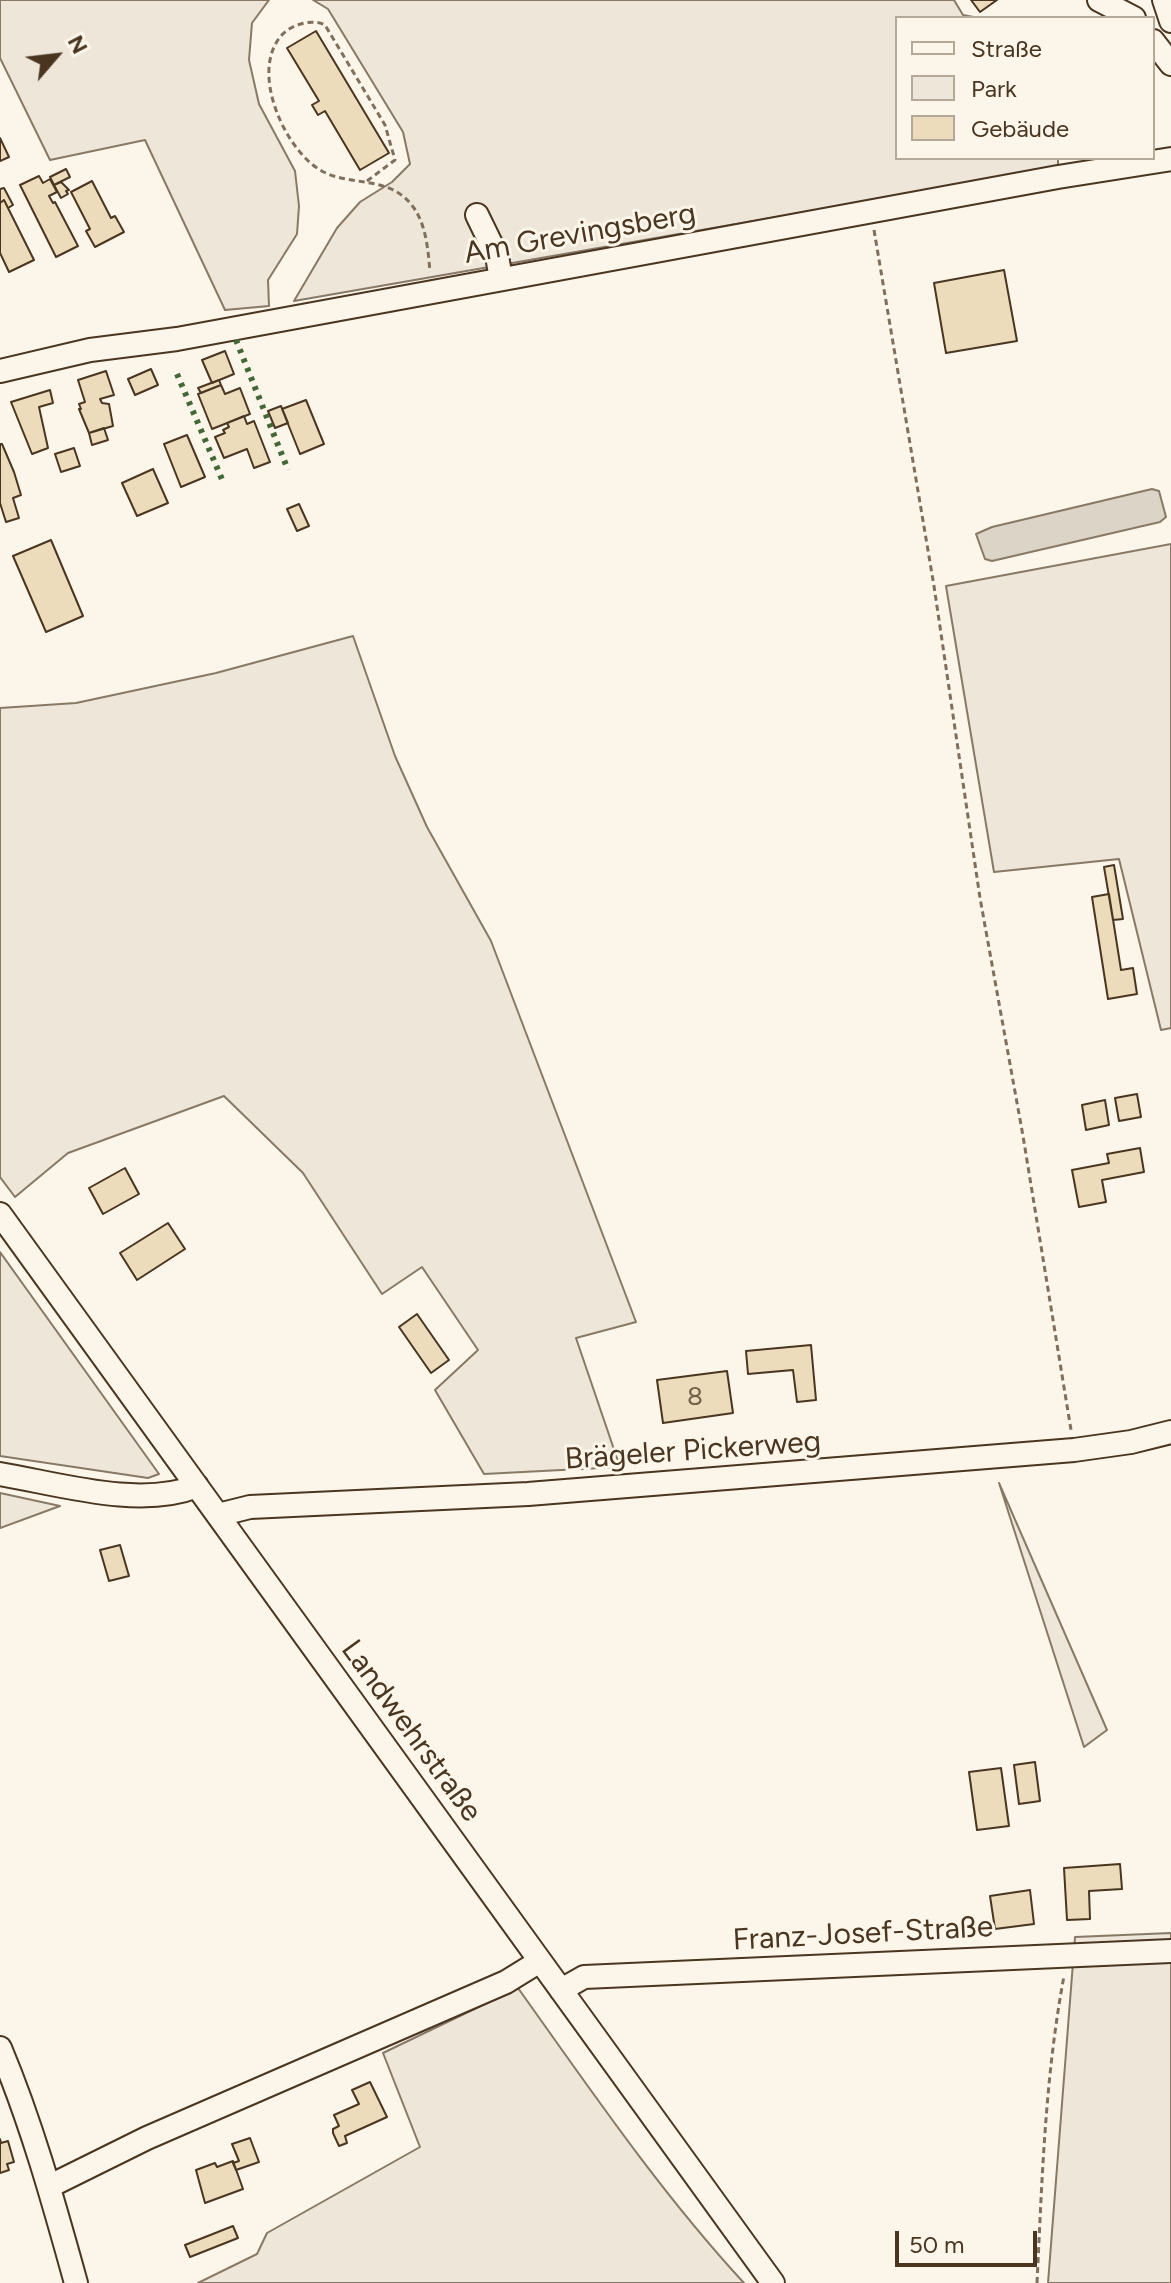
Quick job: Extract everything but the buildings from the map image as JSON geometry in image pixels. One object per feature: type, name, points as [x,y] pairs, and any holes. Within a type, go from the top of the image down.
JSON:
[{"type":"street","points":[[1099,0],[1130,16]]},
{"type":"street","points":[[1164,0],[1171,21]]},
{"type":"street","points":[[1155,44],[1171,64]]},
{"type":"street","name":"Am Grevingsberg","points":[[0,371],[90,350],[177,339],[1171,159]]},
{"type":"street","points":[[477,215],[497,256],[501,279]]},
{"type":"street","name":"Landwehrstraße","points":[[0,1214],[773,2283]]},
{"type":"street","name":"Brägeler Pickerweg","points":[[218,1515],[250,1507],[528,1494],[1074,1450],[1131,1442],[1171,1432]]},
{"type":"street","points":[[0,1474],[114,1493],[164,1495],[197,1486]]},
{"type":"street","name":"Franz-Josef-Straße","points":[[561,1990],[584,1977],[1171,1951]]},
{"type":"street","points":[[50,2186],[147,2138],[492,1988],[540,1961]]},
{"type":"street","points":[[0,2048],[50,2186],[76,2283]]},
{"type":"path","points":[[367,181],[395,160],[385,125],[325,25],[319,21],[304,23],[284,32],[272,48],[268,76],[269,89],[289,137],[303,156],[319,169],[334,176],[393,188],[412,204],[426,236],[433,292]]},
{"type":"path","points":[[868,212],[876,237],[901,382],[980,898],[1023,1136],[1074,1450]]},
{"type":"path","points":[[1037,2283],[1048,2102],[1057,2013],[1068,1955]]},
{"type":"green space","points":[[0,0],[269,0],[252,23],[249,60],[259,104],[295,171],[299,206],[297,234],[268,280],[269,306],[225,310],[145,140],[50,160],[0,58]]},
{"type":"green space","points":[[313,0],[954,0],[963,15],[968,16],[895,16],[895,160],[1058,160],[1058,168],[294,301],[337,228],[360,202],[392,182],[410,164],[403,132],[328,9]]},
{"type":"green space","points":[[1171,544],[1171,1028],[1161,1030],[1119,859],[994,872],[946,586]]},
{"type":"green space","points":[[353,636],[395,756],[427,827],[491,941],[636,1322],[576,1338],[620,1467],[484,1474],[435,1390],[478,1350],[422,1267],[382,1294],[303,1173],[224,1096],[68,1153],[15,1197],[0,1177],[0,708],[76,703],[216,673]]},
{"type":"green space","points":[[0,1252],[159,1474],[148,1478],[0,1456]]},
{"type":"green space","points":[[999,1483],[1107,1730],[1084,1747]]},
{"type":"green space","points":[[0,1493],[60,1506],[0,1528]]},
{"type":"green space","points":[[1171,1933],[1171,2283],[1048,2283],[1075,1937]]},
{"type":"green space","points":[[518,1988],[683,2213],[744,2283],[198,2283],[257,2254],[267,2233],[420,2147],[383,2053]]},
{"type":"shaded area","points":[[1152,489],[1159,491],[1166,517],[1160,522],[992,561],[985,559],[976,534],[992,527]]},
{"type":"hedge","points":[[236,340],[288,470]]},
{"type":"hedge","points":[[177,374],[224,484]]}]
